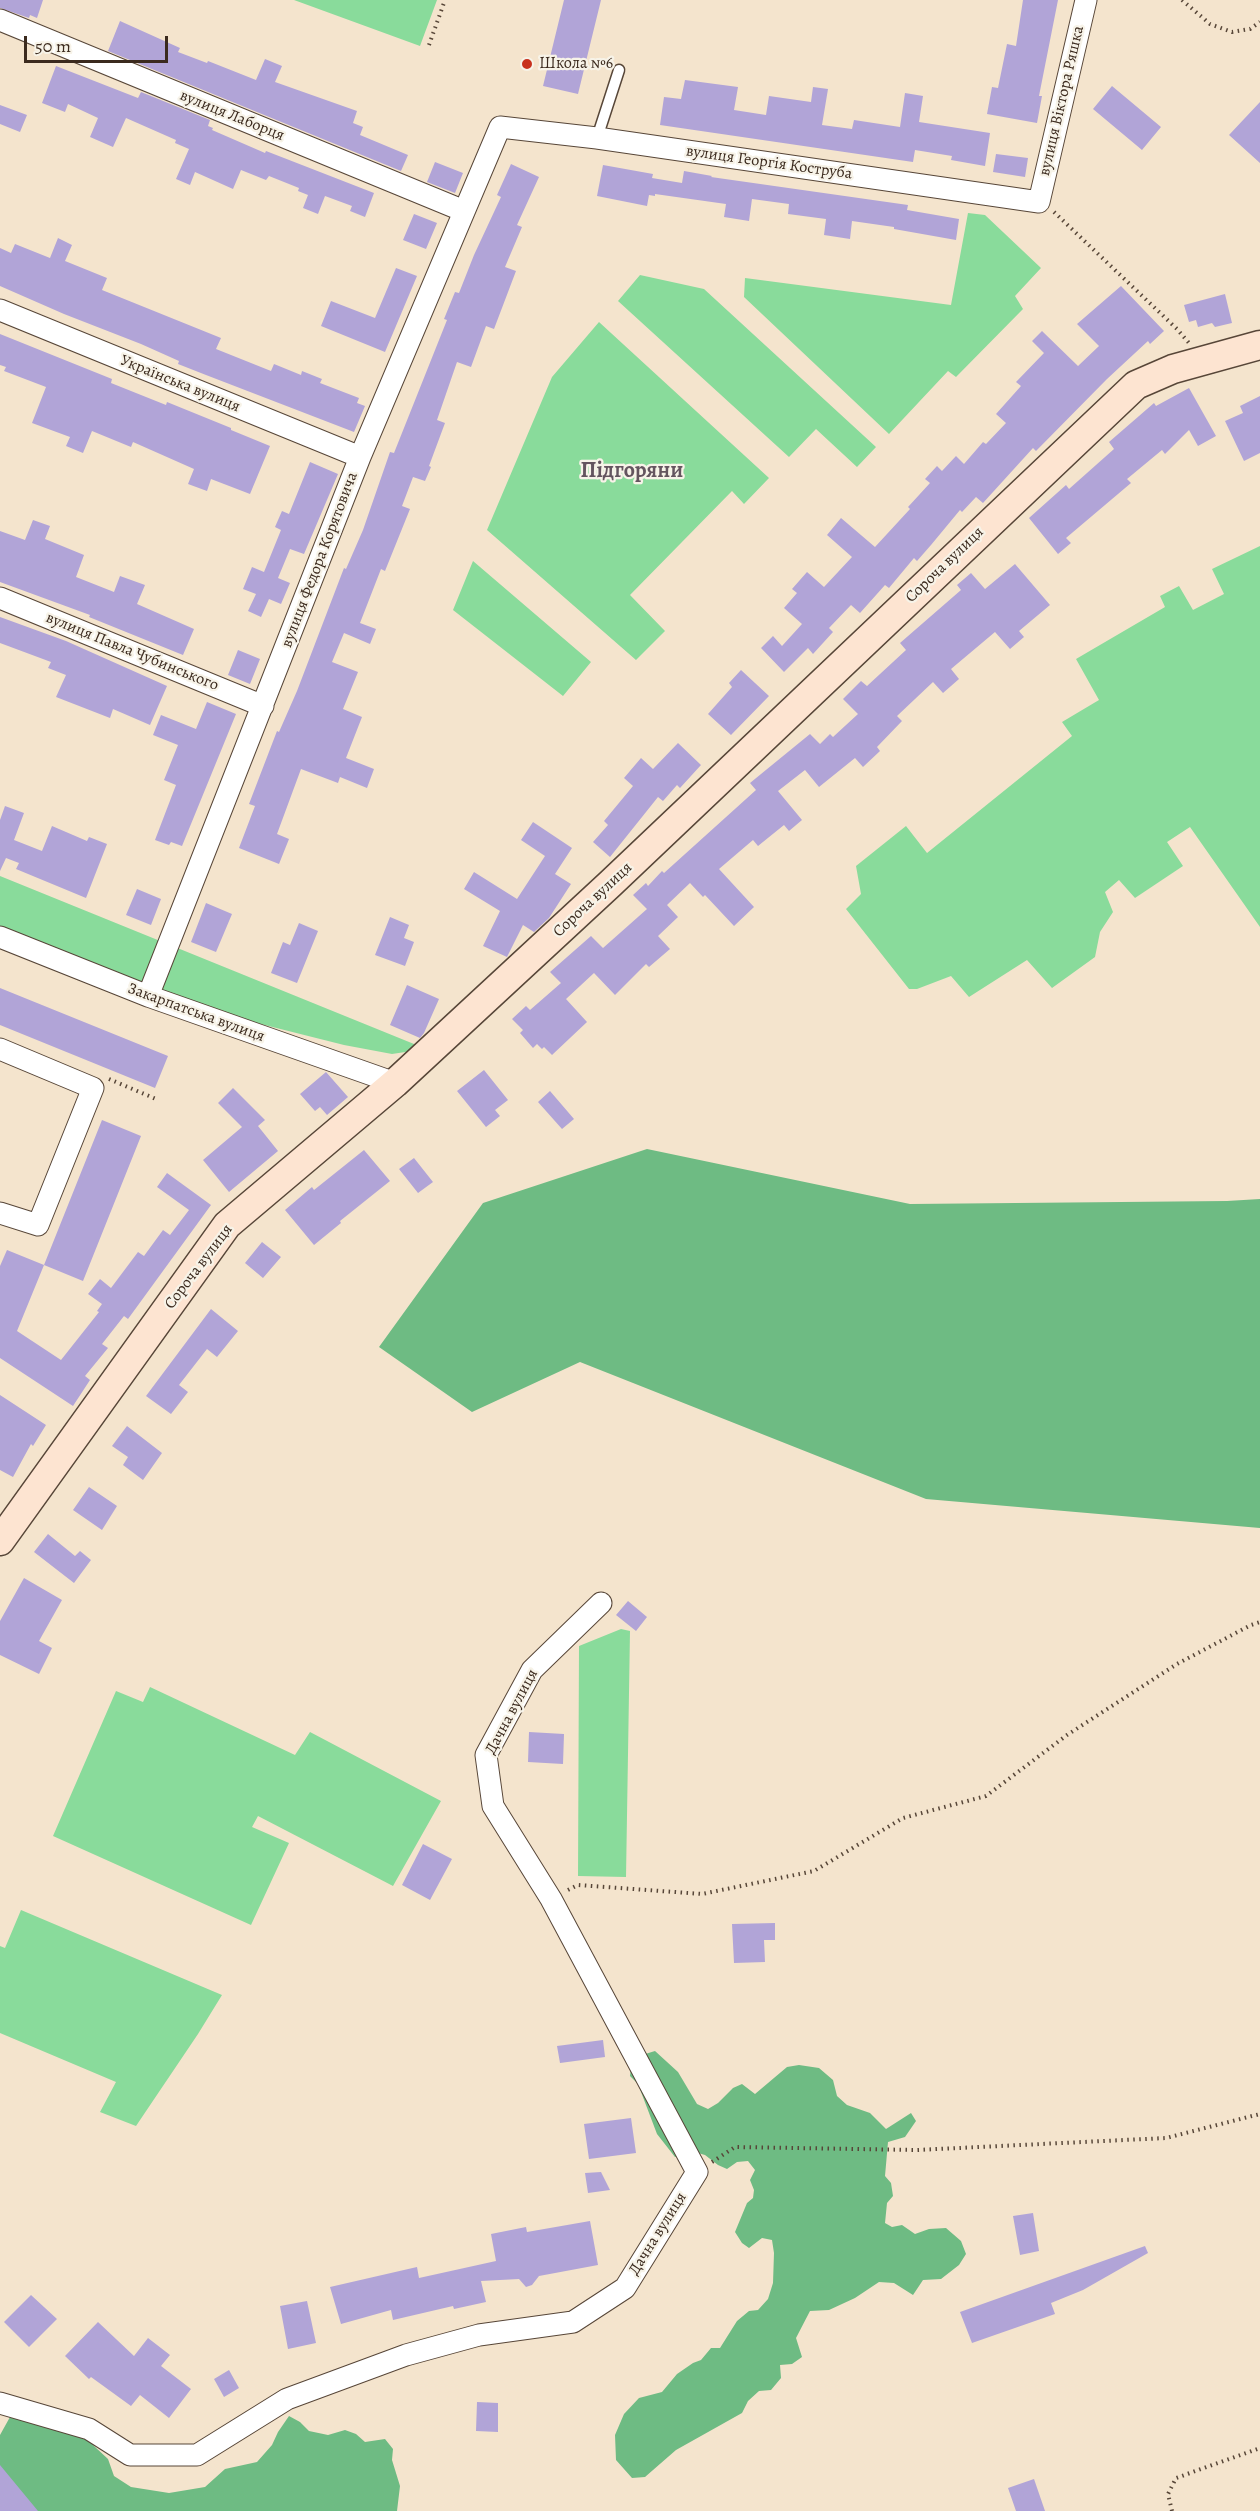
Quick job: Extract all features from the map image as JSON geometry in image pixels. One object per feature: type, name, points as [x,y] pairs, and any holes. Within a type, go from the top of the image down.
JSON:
[{"type":"main road","name":"Сороча вулиця","points":[[0,1541],[227,1225],[395,1083],[609,884],[1136,385],[1173,369],[1260,345]]},
{"type":"street","name":"вулиця Віктора Ряшка","points":[[1039,202],[1086,0]]},
{"type":"street","name":"вулиця Лаборця","points":[[0,20],[464,211]]},
{"type":"street","name":"вулиця Георгія Коструба","points":[[500,126],[1039,202]]},
{"type":"street","name":"вулиця Федора Корятовича","points":[[148,996],[360,457],[500,126]]},
{"type":"street","name":"Українська вулиця","points":[[0,310],[360,457]]},
{"type":"street","name":"вулиця Павла Чубинського","points":[[0,598],[263,706]]},
{"type":"street","name":"Закарпатська вулиця","points":[[0,937],[148,996],[395,1083]]},
{"type":"street","points":[[0,1050],[93,1088],[38,1225],[0,1213]]},
{"type":"street","name":"Дачна вулиця","points":[[0,2403],[89,2429],[130,2455],[197,2455],[287,2400],[406,2355],[479,2335],[573,2322],[625,2288],[697,2172],[551,1899],[493,1806],[486,1755],[532,1670],[601,1603]]},
{"type":"lane","points":[[597,138],[619,70]]},
{"type":"path","points":[[429,45],[445,0]]},
{"type":"path","points":[[1182,0],[1210,24],[1232,32],[1250,29],[1260,22]]},
{"type":"path","points":[[1039,202],[1055,213],[1178,329],[1201,361]]},
{"type":"path","points":[[551,1899],[578,1885],[702,1894],[814,1871],[903,1818],[986,1796],[1067,1735],[1167,1671],[1260,1622]]},
{"type":"path","points":[[697,2172],[735,2147],[917,2150],[1166,2138],[1260,2114]]},
{"type":"path","points":[[1172,2511],[1168,2494],[1176,2478],[1260,2448]]},
{"type":"green space","points":[[294,0],[437,0],[420,46]]},
{"type":"green space","points":[[968,213],[985,215],[1041,268],[1015,296],[1023,309],[956,377],[948,371],[889,434],[744,297],[745,278],[951,305]]},
{"type":"green space","points":[[640,275],[704,289],[876,447],[857,467],[816,429],[789,457],[618,301]]},
{"type":"green space","points":[[599,322],[769,478],[744,504],[732,491],[630,595],[665,631],[636,660],[487,530],[552,377]]},
{"type":"green space","points":[[1260,546],[1260,927],[1190,827],[1167,842],[1183,866],[1135,898],[1119,880],[1105,892],[1113,912],[1100,932],[1095,957],[1052,988],[1027,960],[969,997],[951,976],[917,989],[909,989],[846,909],[861,894],[856,866],[906,826],[927,853],[1072,736],[1062,722],[1099,700],[1076,659],[1165,607],[1160,596],[1179,586],[1193,610],[1224,594],[1212,569]]},
{"type":"green space","points":[[473,561],[591,662],[563,696],[453,610]]},
{"type":"green space","points":[[0,876],[414,1044],[417,1048],[392,1054],[344,1045],[209,1011],[0,932]]},
{"type":"green space","points":[[647,1149],[910,1204],[1260,1199],[1260,1528],[926,1499],[580,1362],[472,1412],[379,1347],[483,1203]]},
{"type":"green space","points":[[621,1629],[630,1631],[626,1877],[578,1876],[579,1646]]},
{"type":"green space","points":[[150,1687],[295,1755],[310,1732],[441,1801],[393,1886],[258,1816],[252,1827],[289,1843],[251,1925],[53,1836],[116,1691],[143,1702]]},
{"type":"green space","points":[[21,1910],[222,1995],[136,2126],[100,2112],[116,2082],[0,2033],[0,1946],[5,1948]]},
{"type":"green space","points":[[655,2051],[678,2072],[697,2104],[708,2109],[718,2103],[733,2088],[742,2084],[755,2094],[787,2067],[799,2065],[819,2068],[833,2080],[837,2096],[847,2105],[870,2113],[886,2129],[911,2113],[916,2121],[905,2137],[888,2142],[885,2176],[891,2183],[893,2196],[887,2203],[885,2223],[892,2227],[902,2225],[915,2234],[929,2229],[946,2228],[961,2241],[966,2254],[959,2265],[941,2279],[923,2280],[913,2295],[894,2283],[879,2282],[855,2298],[829,2310],[810,2311],[796,2338],[802,2357],[792,2364],[780,2365],[781,2378],[771,2390],[759,2391],[748,2401],[742,2413],[676,2450],[645,2477],[632,2478],[616,2460],[615,2435],[624,2414],[639,2398],[662,2392],[677,2374],[701,2360],[711,2348],[720,2348],[737,2321],[749,2311],[758,2310],[768,2299],[773,2283],[772,2240],[762,2238],[749,2248],[742,2243],[735,2232],[747,2203],[753,2198],[754,2190],[750,2180],[755,2170],[748,2161],[737,2162],[727,2169],[698,2153],[675,2157],[657,2134],[638,2084],[630,2076],[631,2068],[642,2055]]},
{"type":"green space","points":[[21,2410],[84,2428],[94,2446],[108,2459],[114,2476],[131,2487],[169,2493],[205,2487],[225,2469],[257,2462],[272,2445],[289,2416],[309,2431],[328,2435],[345,2430],[356,2434],[365,2442],[385,2439],[393,2449],[392,2460],[400,2486],[397,2511],[0,2511],[0,2435],[10,2417]]},
{"type":"building","points":[[0,0],[43,0],[37,18],[30,15],[29,18],[0,8]]},
{"type":"building","points":[[564,0],[601,0],[578,94],[543,86]]},
{"type":"building","points":[[1023,0],[1058,0],[1039,96],[1042,96],[1037,123],[987,114],[992,87],[998,88],[1007,44],[1016,46]]},
{"type":"building","points":[[120,21],[180,48],[178,52],[256,80],[265,59],[282,66],[275,82],[357,111],[353,123],[363,127],[360,135],[408,155],[401,171],[108,51]]},
{"type":"building","points":[[56,66],[138,98],[141,92],[210,120],[208,126],[213,128],[212,130],[265,153],[266,151],[374,193],[365,217],[350,211],[352,206],[325,196],[318,214],[303,208],[308,195],[298,191],[299,188],[269,176],[266,180],[241,170],[233,189],[195,172],[190,185],[176,179],[189,149],[175,143],[176,140],[126,118],[113,147],[90,137],[98,118],[68,104],[65,112],[42,103]]},
{"type":"building","points":[[685,80],[738,87],[734,110],[766,115],[769,96],[811,102],[813,87],[828,89],[822,125],[852,129],[854,120],[900,127],[905,93],[923,96],[919,122],[990,133],[985,166],[951,160],[952,156],[915,150],[913,162],[660,125],[664,97],[681,99]]},
{"type":"building","points":[[1112,86],[1161,127],[1142,150],[1093,109]]},
{"type":"building","points":[[1260,102],[1260,163],[1229,135]]},
{"type":"building","points":[[0,105],[27,115],[20,132],[0,124]]},
{"type":"building","points":[[996,154],[1028,158],[1025,177],[993,172]]},
{"type":"building","points":[[435,162],[463,173],[455,193],[427,182]]},
{"type":"building","points":[[511,164],[539,177],[517,225],[522,227],[505,267],[516,271],[494,329],[486,326],[471,367],[457,362],[437,420],[445,423],[429,466],[431,467],[425,481],[413,477],[402,506],[410,509],[385,571],[381,569],[360,623],[376,629],[370,644],[344,633],[332,662],[358,672],[343,709],[362,717],[346,758],[374,769],[367,788],[340,777],[338,783],[301,769],[277,834],[289,839],[279,864],[239,848],[255,806],[249,804],[277,731],[279,732],[297,691],[344,568],[346,569],[363,530],[390,452],[394,453],[447,320],[444,319],[455,292],[459,293],[501,197],[497,195]]},
{"type":"building","points":[[603,165],[653,174],[652,178],[682,183],[684,171],[711,177],[908,205],[907,210],[959,219],[956,240],[852,221],[850,239],[824,235],[826,219],[788,214],[789,204],[752,199],[749,221],[724,217],[726,204],[655,194],[655,196],[649,195],[647,206],[597,196]]},
{"type":"building","points":[[414,214],[437,223],[426,249],[403,240]]},
{"type":"building","points":[[58,238],[72,245],[65,261],[107,278],[102,290],[221,338],[216,349],[271,371],[274,364],[301,375],[302,371],[322,379],[320,383],[359,398],[357,403],[365,406],[354,432],[178,364],[179,361],[141,344],[0,286],[0,248],[11,253],[15,244],[50,258]]},
{"type":"building","points":[[396,268],[417,276],[385,352],[321,326],[331,301],[375,318]]},
{"type":"building","points":[[1121,286],[1164,331],[1150,344],[1148,341],[1107,379],[1036,451],[1033,448],[983,503],[976,497],[962,512],[960,510],[917,561],[914,558],[889,588],[885,585],[860,613],[851,605],[829,628],[833,632],[813,654],[808,648],[784,672],[761,648],[773,636],[782,646],[802,624],[784,608],[797,593],[792,589],[807,572],[824,587],[852,557],[827,535],[841,518],[875,547],[930,483],[925,479],[937,466],[942,471],[956,456],[964,464],[983,442],[986,444],[1006,423],[996,414],[1021,386],[1016,382],[1044,353],[1032,341],[1042,331],[1078,366],[1099,346],[1077,324]]},
{"type":"building","points":[[1225,294],[1232,323],[1215,327],[1212,323],[1198,327],[1196,320],[1189,322],[1184,305]]},
{"type":"building","points":[[0,334],[112,379],[111,383],[166,405],[167,402],[270,446],[250,494],[211,479],[207,491],[188,484],[194,469],[133,442],[131,447],[92,431],[83,453],[66,446],[70,437],[32,423],[46,387],[4,371],[6,367],[0,365]]},
{"type":"building","points":[[1189,388],[1216,436],[1198,446],[1189,430],[1165,454],[1162,450],[1127,479],[1131,483],[1066,538],[1071,543],[1058,554],[1029,518],[1066,485],[1069,489],[1114,449],[1109,442],[1154,403],[1156,406]]},
{"type":"building","points":[[1260,396],[1260,453],[1244,461],[1225,421],[1243,413],[1240,406]]},
{"type":"building","points":[[310,462],[338,474],[304,554],[290,549],[278,578],[290,583],[281,604],[269,599],[261,617],[248,611],[256,594],[243,589],[252,567],[264,572],[281,530],[275,527],[282,511],[289,514]]},
{"type":"building","points":[[33,520],[50,526],[45,539],[84,555],[76,577],[114,592],[120,576],[145,585],[137,604],[194,629],[183,655],[89,617],[90,615],[0,582],[0,531],[25,540]]},
{"type":"building","points":[[1015,564],[1050,605],[1019,631],[1024,637],[1010,649],[995,632],[951,669],[959,679],[943,693],[933,682],[897,716],[902,721],[877,747],[880,751],[863,767],[855,758],[819,787],[805,770],[778,791],[802,820],[789,831],[784,825],[758,846],[753,840],[719,869],[754,907],[734,926],[705,895],[703,897],[690,883],[667,905],[678,917],[658,936],[670,949],[649,967],[646,964],[615,995],[594,973],[566,999],[587,1022],[552,1055],[537,1044],[533,1048],[520,1033],[523,1030],[512,1019],[526,1006],[530,1010],[561,983],[550,972],[591,936],[603,948],[647,909],[633,895],[646,883],[648,886],[662,871],[664,873],[756,790],[750,783],[810,734],[820,744],[830,734],[833,737],[858,714],[843,699],[861,681],[867,686],[906,650],[900,643],[961,590],[957,585],[971,573],[985,589]]},
{"type":"building","points":[[0,617],[66,641],[167,686],[150,725],[113,709],[110,718],[56,697],[66,675],[48,668],[51,662],[0,643]]},
{"type":"building","points":[[238,650],[260,659],[250,684],[228,675]]},
{"type":"building","points":[[741,670],[769,696],[731,735],[708,714],[732,687],[729,683]]},
{"type":"building","points":[[207,702],[236,714],[182,846],[171,842],[169,845],[155,840],[176,785],[164,780],[178,745],[153,735],[161,715],[196,729]]},
{"type":"building","points":[[678,743],[701,765],[680,788],[677,785],[663,801],[658,797],[610,857],[593,842],[608,825],[604,821],[633,786],[624,778],[641,758],[653,769]]},
{"type":"building","points":[[5,806],[24,813],[14,840],[42,851],[52,826],[87,841],[89,837],[107,844],[86,898],[16,869],[19,863],[6,858],[0,871],[0,820]]},
{"type":"building","points":[[533,822],[572,848],[555,874],[571,884],[549,918],[534,932],[523,925],[507,957],[483,946],[500,911],[464,889],[474,872],[517,899],[545,856],[521,840]]},
{"type":"building","points":[[137,889],[161,899],[151,925],[126,915]]},
{"type":"building","points":[[206,903],[232,914],[216,952],[191,942]]},
{"type":"building","points":[[390,917],[409,925],[404,938],[414,942],[405,966],[375,955]]},
{"type":"building","points":[[299,923],[318,931],[297,983],[271,973],[283,942],[290,945]]},
{"type":"building","points":[[407,985],[439,999],[420,1038],[390,1025]]},
{"type":"building","points":[[0,988],[168,1056],[155,1088],[0,1025]]},
{"type":"building","points":[[484,1070],[508,1100],[495,1110],[500,1116],[486,1127],[457,1091]]},
{"type":"building","points":[[326,1072],[348,1097],[327,1115],[320,1107],[315,1111],[300,1094]]},
{"type":"building","points":[[233,1088],[265,1120],[258,1126],[278,1151],[229,1192],[203,1160],[242,1127],[218,1103]]},
{"type":"building","points":[[550,1091],[574,1119],[562,1129],[538,1102]]},
{"type":"building","points":[[102,1120],[141,1136],[83,1281],[44,1265]]},
{"type":"building","points":[[364,1150],[390,1181],[314,1245],[285,1210],[312,1187],[314,1190]]},
{"type":"building","points":[[414,1158],[433,1182],[418,1193],[399,1169]]},
{"type":"building","points":[[167,1173],[211,1205],[128,1319],[124,1316],[102,1344],[108,1348],[85,1376],[90,1380],[73,1406],[0,1358],[0,1266],[7,1250],[44,1265],[17,1331],[61,1360],[99,1312],[97,1311],[102,1304],[88,1294],[100,1279],[111,1288],[138,1252],[144,1256],[163,1230],[170,1235],[189,1210],[157,1187]]},
{"type":"building","points":[[262,1242],[281,1257],[263,1278],[245,1263]]},
{"type":"building","points":[[211,1309],[238,1331],[217,1357],[207,1349],[179,1385],[188,1392],[171,1414],[146,1396]]},
{"type":"building","points":[[0,1395],[46,1425],[33,1446],[31,1444],[13,1477],[0,1470]]},
{"type":"building","points":[[127,1426],[162,1453],[143,1480],[123,1465],[128,1457],[112,1446]]},
{"type":"building","points":[[89,1487],[117,1506],[102,1530],[73,1510]]},
{"type":"building","points":[[48,1534],[75,1556],[80,1551],[91,1560],[74,1583],[34,1552]]},
{"type":"building","points":[[24,1578],[62,1600],[39,1641],[52,1648],[39,1674],[0,1655],[0,1621]]},
{"type":"building","points":[[628,1601],[647,1617],[636,1631],[616,1615]]},
{"type":"building","points":[[529,1732],[564,1734],[563,1764],[528,1762]]},
{"type":"building","points":[[423,1844],[452,1859],[430,1900],[402,1885]]},
{"type":"building","points":[[775,1923],[775,1940],[764,1940],[765,1962],[734,1963],[732,1924]]},
{"type":"building","points":[[603,2040],[605,2057],[560,2063],[557,2046]]},
{"type":"building","points":[[631,2118],[636,2153],[589,2159],[584,2124]]},
{"type":"building","points":[[601,2172],[610,2190],[588,2193],[585,2173]]},
{"type":"building","points":[[1033,2213],[1039,2251],[1020,2255],[1013,2216]]},
{"type":"building","points":[[590,2221],[598,2265],[539,2276],[532,2285],[526,2287],[519,2279],[481,2281],[486,2302],[454,2309],[453,2306],[393,2320],[391,2310],[341,2324],[330,2287],[417,2267],[419,2278],[496,2261],[491,2234],[526,2227],[527,2232]]},
{"type":"building","points":[[1145,2246],[1148,2253],[1083,2290],[1051,2303],[1055,2314],[972,2343],[960,2312]]},
{"type":"building","points":[[31,2295],[57,2319],[29,2347],[4,2322]]},
{"type":"building","points":[[307,2301],[316,2343],[288,2349],[280,2306]]},
{"type":"building","points":[[98,2322],[134,2356],[148,2338],[170,2355],[161,2366],[191,2389],[169,2418],[140,2395],[131,2406],[91,2377],[89,2379],[65,2356]]},
{"type":"building","points":[[229,2370],[239,2388],[224,2397],[214,2379]]},
{"type":"building","points":[[477,2402],[498,2403],[498,2432],[476,2431]]},
{"type":"building","points":[[0,2465],[38,2511],[0,2511]]},
{"type":"building","points":[[1034,2479],[1045,2511],[1016,2511],[1008,2488]]},
{"type":"place","name":"Школа №6","points":[[527,64]]},
{"type":"district","name":"Підгоряни","points":[[632,472]]}]
